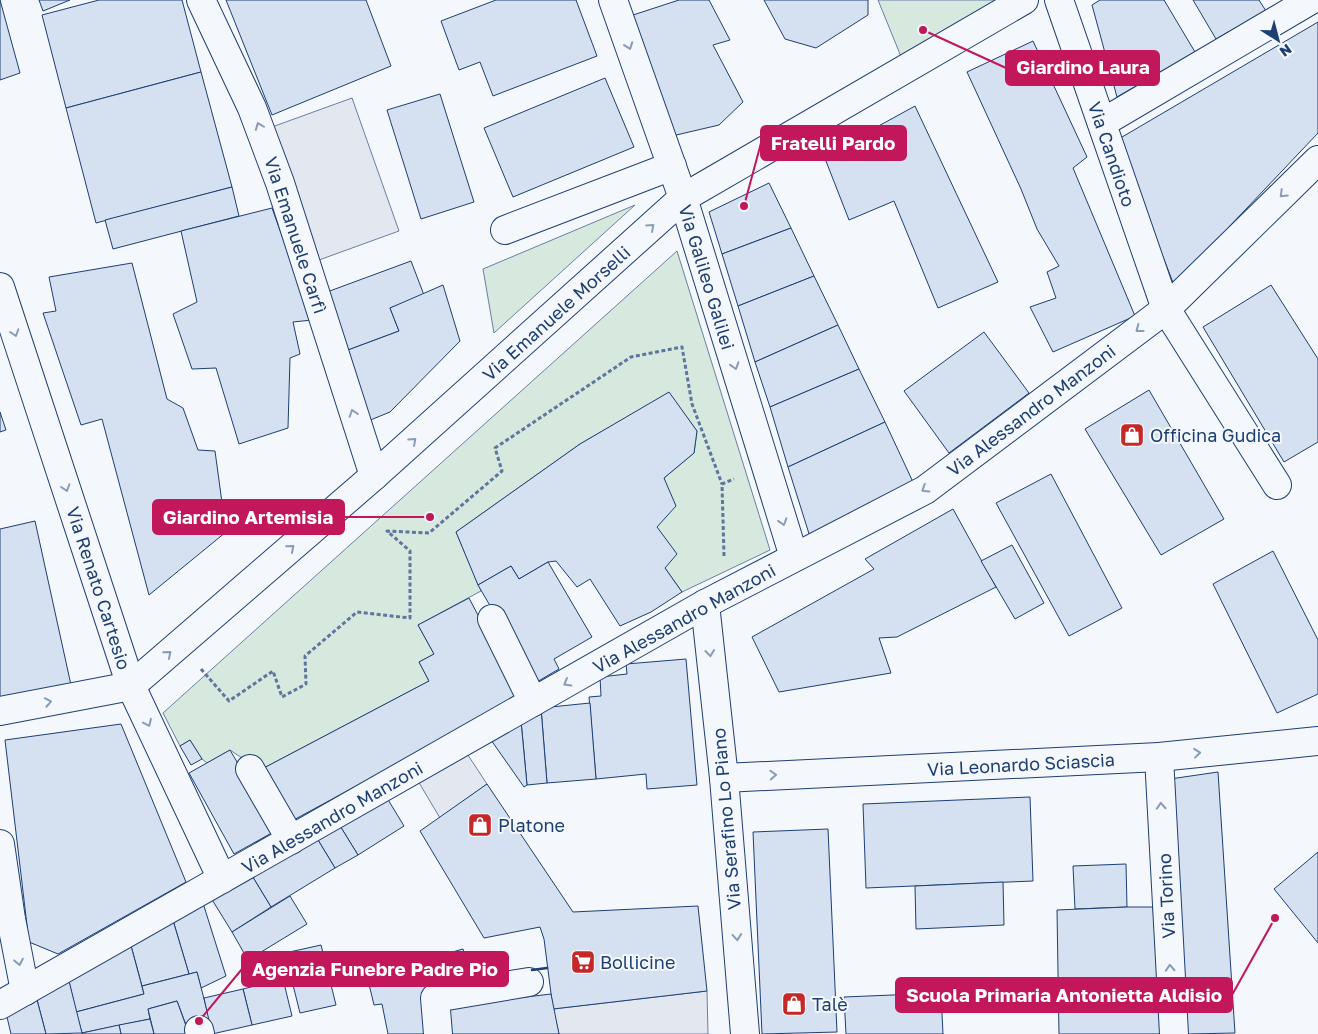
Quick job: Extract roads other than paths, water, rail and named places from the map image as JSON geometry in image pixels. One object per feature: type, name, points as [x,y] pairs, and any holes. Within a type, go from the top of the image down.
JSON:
[{"type":"street","name":"Via Emanuele Carfì","points":[[202,0],[252,108],[280,183],[374,476]]},
{"type":"street","name":"Via Galileo Galilei","points":[[613,0],[683,198],[794,557]]},
{"type":"street","name":"Via Emanuele Morselli","points":[[131,686],[374,476],[683,198],[1024,0]]},
{"type":"street","name":"Via Candioto","points":[[1059,0],[1166,309],[1277,484]]},
{"type":"street","points":[[1102,123],[1311,0]]},
{"type":"street","name":"Via Alessandro Manzoni","points":[[0,1005],[705,604],[925,490],[1166,309],[1318,160]]},
{"type":"street","points":[[505,230],[672,166]]},
{"type":"street","name":"Via Renato Cartesio","points":[[0,287],[131,686],[222,879]]},
{"type":"street","name":"Via Serafino Lo Piano","points":[[705,604],[724,778],[745,1034]]},
{"type":"street","points":[[492,619],[533,702]]},
{"type":"street","points":[[0,711],[131,686]]},
{"type":"street","name":"Via Leonardo Sciascia","points":[[724,778],[1159,757],[1318,741]]},
{"type":"street","name":"Via Torino","points":[[1159,757],[1174,1034]]},
{"type":"street","points":[[250,769],[291,840]]},
{"type":"street","points":[[0,844],[5,920],[25,991]]},
{"type":"street","points":[[438,1034],[435,998],[529,982]]},
{"type":"place","name":"Giardino Laura","points":[[923,30]]},
{"type":"place","name":"Fratelli Pardo","points":[[744,206]]},
{"type":"place","name":"Officina Gudica","points":[[1132,435]]},
{"type":"place","name":"Giardino Artemisia","points":[[430,517]]},
{"type":"place","name":"Platone","points":[[480,825]]},
{"type":"place","name":"Scuola Primaria Antonietta Aldisio","points":[[1275,918]]},
{"type":"place","name":"Bollicine","points":[[583,962]]},
{"type":"place","name":"Talè","points":[[794,1004]]},
{"type":"place","name":"Agenzia Funebre Padre Pio","points":[[199,1021]]}]
